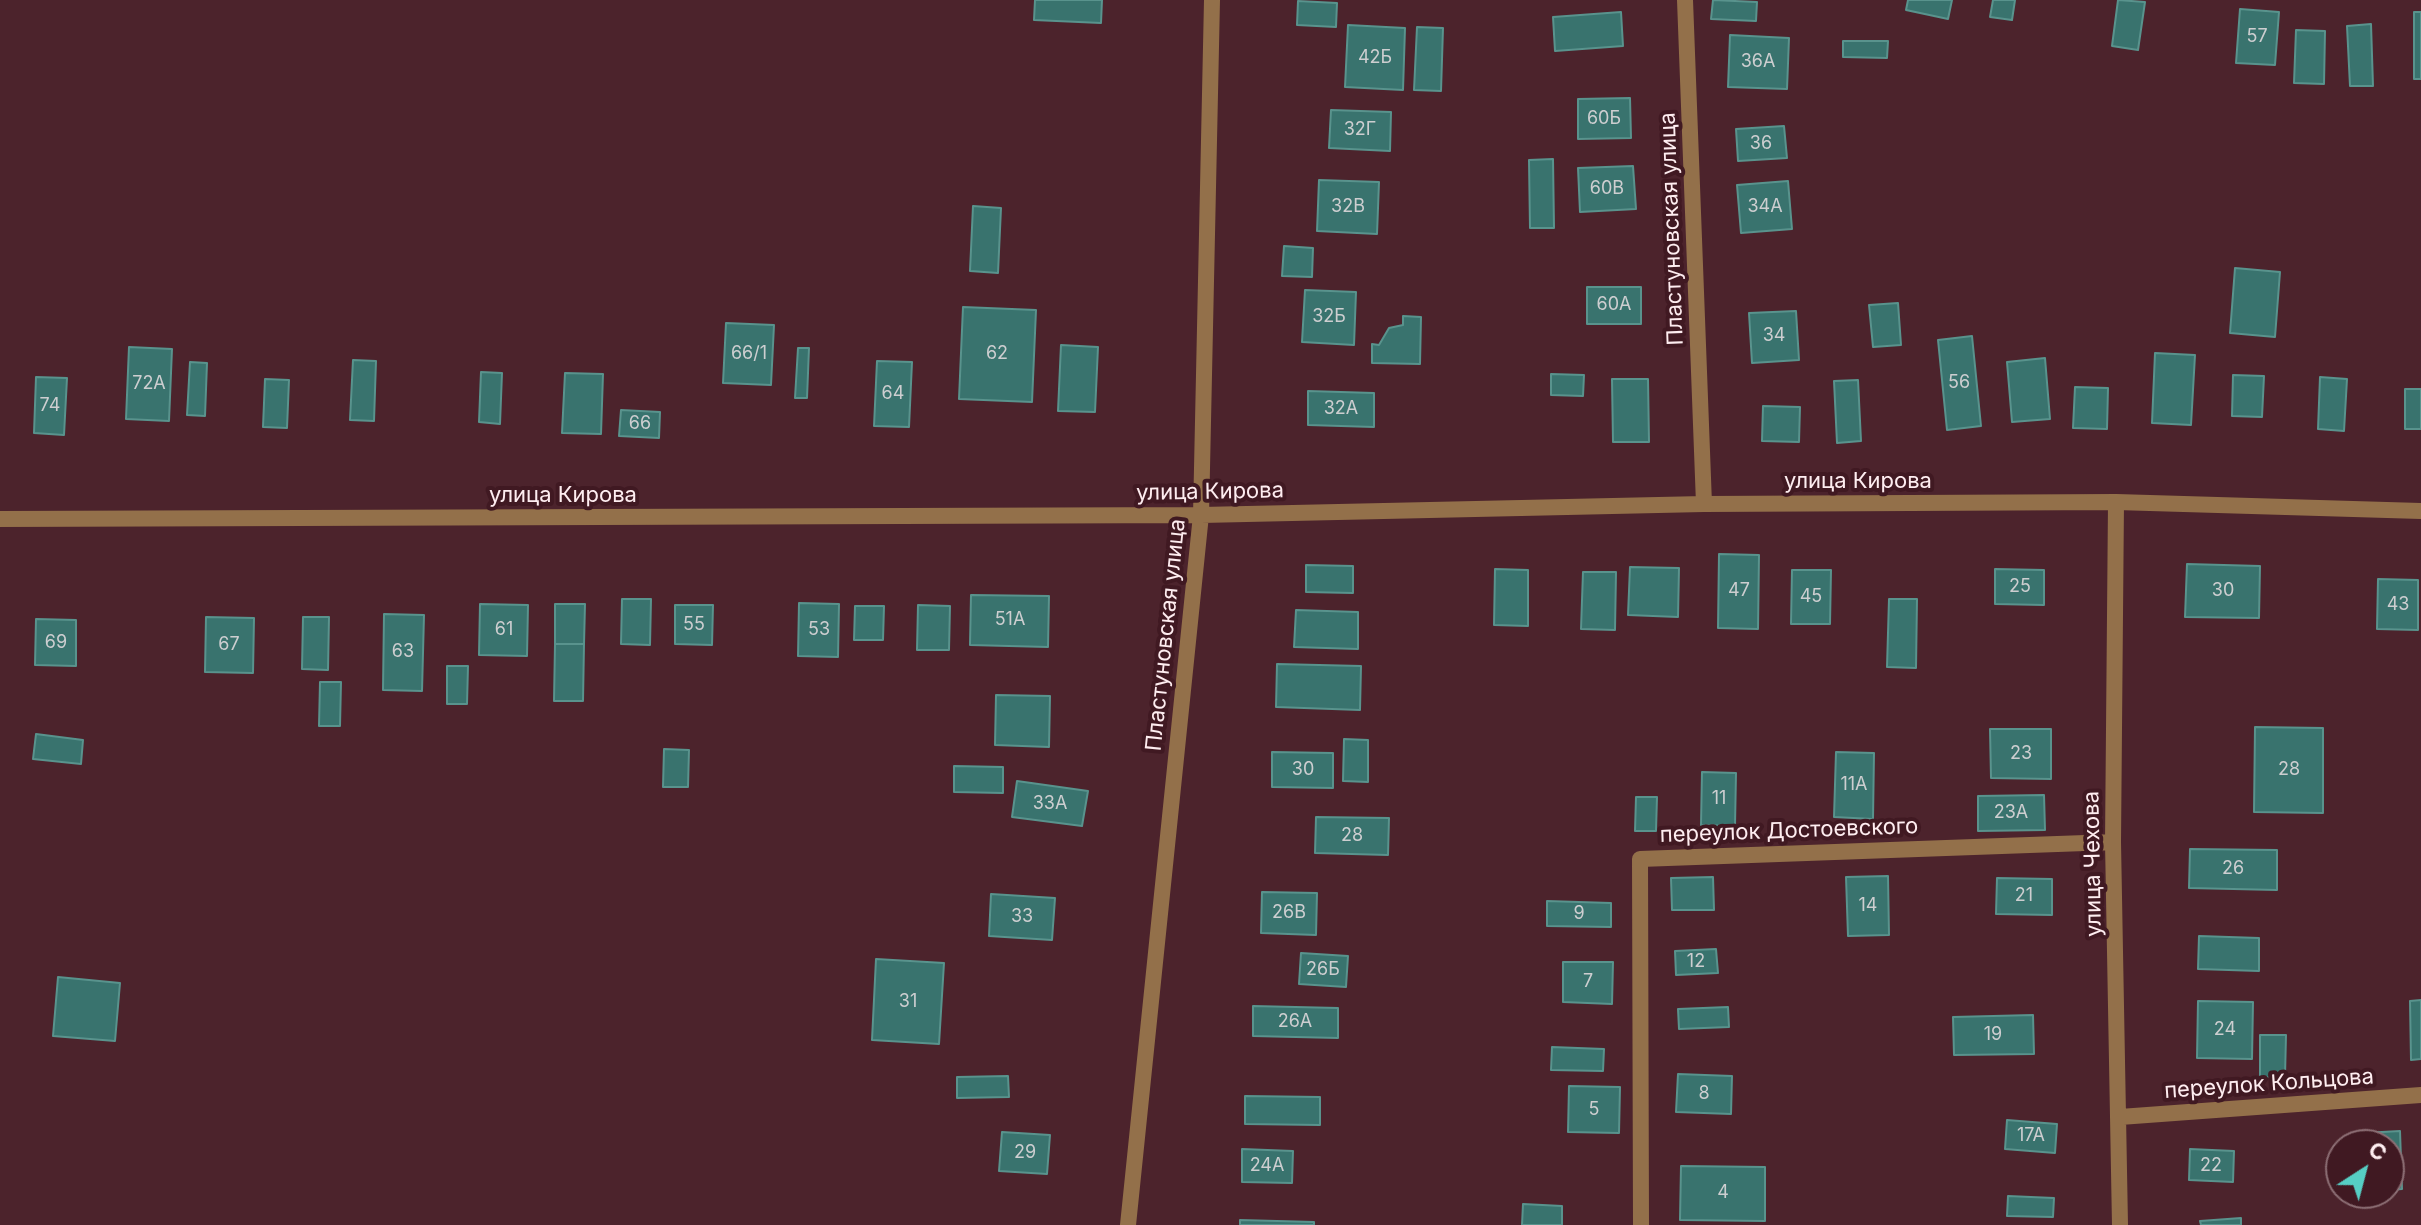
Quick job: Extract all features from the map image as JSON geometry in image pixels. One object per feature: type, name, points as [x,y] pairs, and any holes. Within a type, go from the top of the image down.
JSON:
[{"type":"street","name":"Пластуновская улица","points":[[1128,1225],[1201,515],[1212,0]]},
{"type":"street","name":"Пластуновская улица","points":[[1685,0],[1704,504]]},
{"type":"street","name":"улица Кирова","points":[[0,519],[1201,515],[1704,504],[2116,502],[2421,511]]},
{"type":"street","name":"улица Чехова","points":[[2116,502],[2113,842],[2120,1225]]},
{"type":"street","name":"переулок Достоевского","points":[[1641,1225],[1640,859],[2113,842]]},
{"type":"street","name":"переулок Кольцова","points":[[2120,1117],[2421,1095]]},
{"type":"building","points":[[1035,0],[1102,0],[1101,23],[1034,20]]},
{"type":"building","points":[[1713,0],[1757,2],[1756,21],[1711,19]]},
{"type":"building","points":[[1908,0],[1952,0],[1948,19],[1906,10]]},
{"type":"building","points":[[1993,0],[2015,0],[2012,20],[1990,17]]},
{"type":"building","points":[[2118,0],[2145,2],[2138,50],[2112,46]]},
{"type":"building","points":[[1298,1],[1337,3],[1336,27],[1297,25]]},
{"type":"building","points":[[2240,9],[2279,12],[2275,65],[2236,63]]},
{"type":"building","points":[[1621,12],[1623,46],[1555,51],[1553,17]]},
{"type":"building","points":[[2414,12],[2421,12],[2421,79],[2414,79]]},
{"type":"building","points":[[2371,24],[2373,86],[2350,86],[2347,26]]},
{"type":"building","points":[[1348,25],[1405,28],[1403,90],[1345,87]]},
{"type":"building","points":[[1417,27],[1443,28],[1441,91],[1414,90]]},
{"type":"building","points":[[2296,30],[2325,31],[2324,84],[2294,83]]},
{"type":"building","points":[[1730,35],[1789,38],[1787,89],[1728,87]]},
{"type":"building","points":[[1843,41],[1888,41],[1887,58],[1843,57]]},
{"type":"building","points":[[1630,98],[1631,138],[1578,139],[1578,99]]},
{"type":"building","points":[[1331,110],[1391,112],[1390,151],[1329,148]]},
{"type":"building","points":[[1784,126],[1787,158],[1738,161],[1736,129]]},
{"type":"building","points":[[1553,159],[1554,228],[1530,228],[1529,160]]},
{"type":"building","points":[[1633,166],[1636,209],[1580,212],[1578,168]]},
{"type":"building","points":[[1319,180],[1379,182],[1377,234],[1317,231]]},
{"type":"building","points":[[1788,181],[1792,229],[1741,233],[1737,185]]},
{"type":"building","points":[[973,206],[1001,208],[998,273],[970,271]]},
{"type":"building","points":[[1284,246],[1313,248],[1312,277],[1282,276]]},
{"type":"building","points":[[2235,268],[2280,272],[2275,337],[2230,333]]},
{"type":"building","points":[[1587,287],[1641,287],[1641,324],[1587,324]]},
{"type":"building","points":[[1305,290],[1356,292],[1354,345],[1302,342]]},
{"type":"building","points":[[1898,303],[1901,345],[1873,347],[1869,305]]},
{"type":"building","points":[[963,307],[1036,310],[1032,402],[959,399]]},
{"type":"building","points":[[1796,311],[1799,360],[1752,363],[1749,313]]},
{"type":"building","points":[[1403,316],[1421,317],[1420,364],[1372,363],[1372,344],[1379,345],[1389,328],[1403,325]]},
{"type":"building","points":[[726,323],[774,325],[771,385],[723,383]]},
{"type":"building","points":[[1972,336],[1981,426],[1947,430],[1938,340]]},
{"type":"building","points":[[1061,345],[1098,347],[1095,412],[1058,411]]},
{"type":"building","points":[[129,347],[172,349],[169,421],[126,419]]},
{"type":"building","points":[[798,348],[809,348],[807,398],[795,398]]},
{"type":"building","points":[[2155,353],[2195,355],[2191,425],[2152,423]]},
{"type":"building","points":[[2045,358],[2050,419],[2012,422],[2007,362]]},
{"type":"building","points":[[353,360],[376,361],[374,421],[350,420]]},
{"type":"building","points":[[877,361],[912,362],[909,427],[874,426]]},
{"type":"building","points":[[190,362],[207,363],[205,416],[187,415]]},
{"type":"building","points":[[481,372],[502,373],[500,424],[479,422]]},
{"type":"building","points":[[565,373],[603,374],[601,434],[562,433]]},
{"type":"building","points":[[1551,374],[1584,375],[1583,396],[1551,395]]},
{"type":"building","points":[[2233,375],[2264,376],[2262,417],[2232,416]]},
{"type":"building","points":[[36,377],[67,378],[64,435],[34,433]]},
{"type":"building","points":[[2320,377],[2347,379],[2344,431],[2318,429]]},
{"type":"building","points":[[265,379],[289,380],[287,428],[263,427]]},
{"type":"building","points":[[1612,379],[1648,379],[1649,442],[1613,442]]},
{"type":"building","points":[[1858,380],[1861,441],[1837,443],[1834,381]]},
{"type":"building","points":[[2075,387],[2108,388],[2107,429],[2073,428]]},
{"type":"building","points":[[2405,389],[2421,389],[2421,429],[2405,429]]},
{"type":"building","points":[[1308,391],[1374,393],[1374,427],[1308,425]]},
{"type":"building","points":[[1763,406],[1800,407],[1799,442],[1762,441]]},
{"type":"building","points":[[621,410],[660,412],[659,438],[619,436]]},
{"type":"building","points":[[1719,554],[1759,555],[1758,629],[1718,628]]},
{"type":"building","points":[[2187,564],[2260,566],[2259,618],[2185,617]]},
{"type":"building","points":[[1306,565],[1353,566],[1353,593],[1306,592]]},
{"type":"building","points":[[1630,567],[1679,568],[1678,617],[1628,615]]},
{"type":"building","points":[[1495,569],[1528,570],[1528,626],[1494,625]]},
{"type":"building","points":[[1995,569],[2044,570],[2044,605],[1995,604]]},
{"type":"building","points":[[1792,570],[1831,570],[1830,624],[1791,624]]},
{"type":"building","points":[[1583,572],[1616,572],[1615,630],[1581,629]]},
{"type":"building","points":[[2378,579],[2418,580],[2418,630],[2377,629]]},
{"type":"building","points":[[971,595],[1049,596],[1048,647],[970,645]]},
{"type":"building","points":[[622,599],[651,599],[650,645],[621,644]]},
{"type":"building","points":[[1889,599],[1917,599],[1916,668],[1887,667]]},
{"type":"building","points":[[799,603],[839,604],[838,657],[798,656]]},
{"type":"building","points":[[480,604],[528,605],[527,656],[479,655]]},
{"type":"building","points":[[555,604],[585,604],[584,644],[555,644]]},
{"type":"building","points":[[675,605],[713,605],[712,645],[675,644]]},
{"type":"building","points":[[918,605],[950,606],[949,650],[917,650]]},
{"type":"building","points":[[855,606],[884,606],[883,640],[854,640]]},
{"type":"building","points":[[1296,610],[1358,612],[1358,649],[1294,647]]},
{"type":"building","points":[[384,614],[424,615],[422,691],[383,690]]},
{"type":"building","points":[[206,617],[254,618],[253,673],[205,672]]},
{"type":"building","points":[[303,617],[329,617],[328,670],[302,669]]},
{"type":"building","points":[[36,619],[76,620],[76,666],[35,665]]},
{"type":"building","points":[[555,644],[584,644],[583,701],[554,701]]},
{"type":"building","points":[[1277,664],[1361,666],[1360,710],[1276,707]]},
{"type":"building","points":[[447,666],[468,666],[467,704],[447,704]]},
{"type":"building","points":[[320,682],[341,682],[340,726],[319,726]]},
{"type":"building","points":[[996,695],[1050,696],[1049,747],[995,745]]},
{"type":"building","points":[[2255,727],[2323,728],[2323,813],[2254,812]]},
{"type":"building","points":[[1990,729],[2051,729],[2051,779],[1991,778]]},
{"type":"building","points":[[36,734],[83,740],[81,764],[33,759]]},
{"type":"building","points":[[1344,739],[1368,740],[1368,782],[1343,781]]},
{"type":"building","points":[[664,749],[689,750],[688,787],[663,787]]},
{"type":"building","points":[[1272,752],[1333,753],[1333,788],[1272,787]]},
{"type":"building","points":[[1836,752],[1874,753],[1873,819],[1834,817]]},
{"type":"building","points":[[954,766],[1003,767],[1003,793],[954,792]]},
{"type":"building","points":[[1702,772],[1736,773],[1735,826],[1701,825]]},
{"type":"building","points":[[1017,781],[1088,791],[1082,826],[1012,817]]},
{"type":"building","points":[[2044,795],[2045,830],[1978,831],[1978,796]]},
{"type":"building","points":[[1636,797],[1657,797],[1656,831],[1635,831]]},
{"type":"building","points":[[1316,817],[1389,818],[1388,855],[1315,853]]},
{"type":"building","points":[[2190,849],[2277,850],[2277,890],[2189,888]]},
{"type":"building","points":[[1888,876],[1889,935],[1848,936],[1846,877]]},
{"type":"building","points":[[1713,877],[1714,910],[1672,910],[1671,878]]},
{"type":"building","points":[[1997,878],[2052,879],[2052,915],[1996,914]]},
{"type":"building","points":[[1262,892],[1317,893],[1316,935],[1261,933]]},
{"type":"building","points":[[991,894],[1055,898],[1052,940],[989,936]]},
{"type":"building","points":[[1547,901],[1611,903],[1611,927],[1547,926]]},
{"type":"building","points":[[2199,936],[2259,938],[2259,971],[2198,969]]},
{"type":"building","points":[[1716,949],[1718,973],[1676,975],[1675,951]]},
{"type":"building","points":[[1301,953],[1348,956],[1346,987],[1299,984]]},
{"type":"building","points":[[876,959],[944,963],[939,1044],[872,1040]]},
{"type":"building","points":[[1563,962],[1613,962],[1612,1004],[1563,1002]]},
{"type":"building","points":[[58,977],[120,983],[115,1041],[53,1036]]},
{"type":"building","points":[[2421,1000],[2421,1059],[2411,1060],[2410,1001]]},
{"type":"building","points":[[2198,1001],[2253,1002],[2252,1059],[2197,1058]]},
{"type":"building","points":[[1253,1006],[1338,1008],[1338,1038],[1253,1036]]},
{"type":"building","points":[[1728,1007],[1729,1027],[1679,1029],[1678,1009]]},
{"type":"building","points":[[2033,1015],[2034,1054],[1954,1055],[1953,1017]]},
{"type":"building","points":[[2260,1035],[2286,1035],[2285,1077],[2260,1077]]},
{"type":"building","points":[[1552,1047],[1604,1049],[1603,1071],[1551,1070]]},
{"type":"building","points":[[1678,1074],[1732,1076],[1731,1114],[1676,1112]]},
{"type":"building","points":[[1008,1076],[1009,1097],[957,1098],[957,1077]]},
{"type":"building","points":[[1569,1086],[1620,1087],[1619,1133],[1568,1132]]},
{"type":"building","points":[[1245,1096],[1320,1097],[1320,1125],[1245,1124]]},
{"type":"building","points":[[2007,1120],[2057,1124],[2055,1153],[2005,1149]]},
{"type":"building","points":[[1002,1132],[1050,1135],[1047,1174],[999,1171]]},
{"type":"building","points":[[1242,1149],[1293,1151],[1292,1183],[1242,1182]]},
{"type":"building","points":[[2190,1149],[2234,1151],[2233,1182],[2189,1180]]},
{"type":"building","points":[[1681,1166],[1765,1167],[1765,1221],[1680,1220]]},
{"type":"building","points":[[2008,1196],[2054,1198],[2053,1217],[2007,1216]]},
{"type":"building","points":[[1523,1204],[1562,1206],[1562,1225],[1522,1225]]},
{"type":"building","points":[[2241,1218],[2241,1225],[2201,1225],[2200,1221]]},
{"type":"building","points":[[1240,1220],[1314,1222],[1314,1225],[1240,1225]]}]
